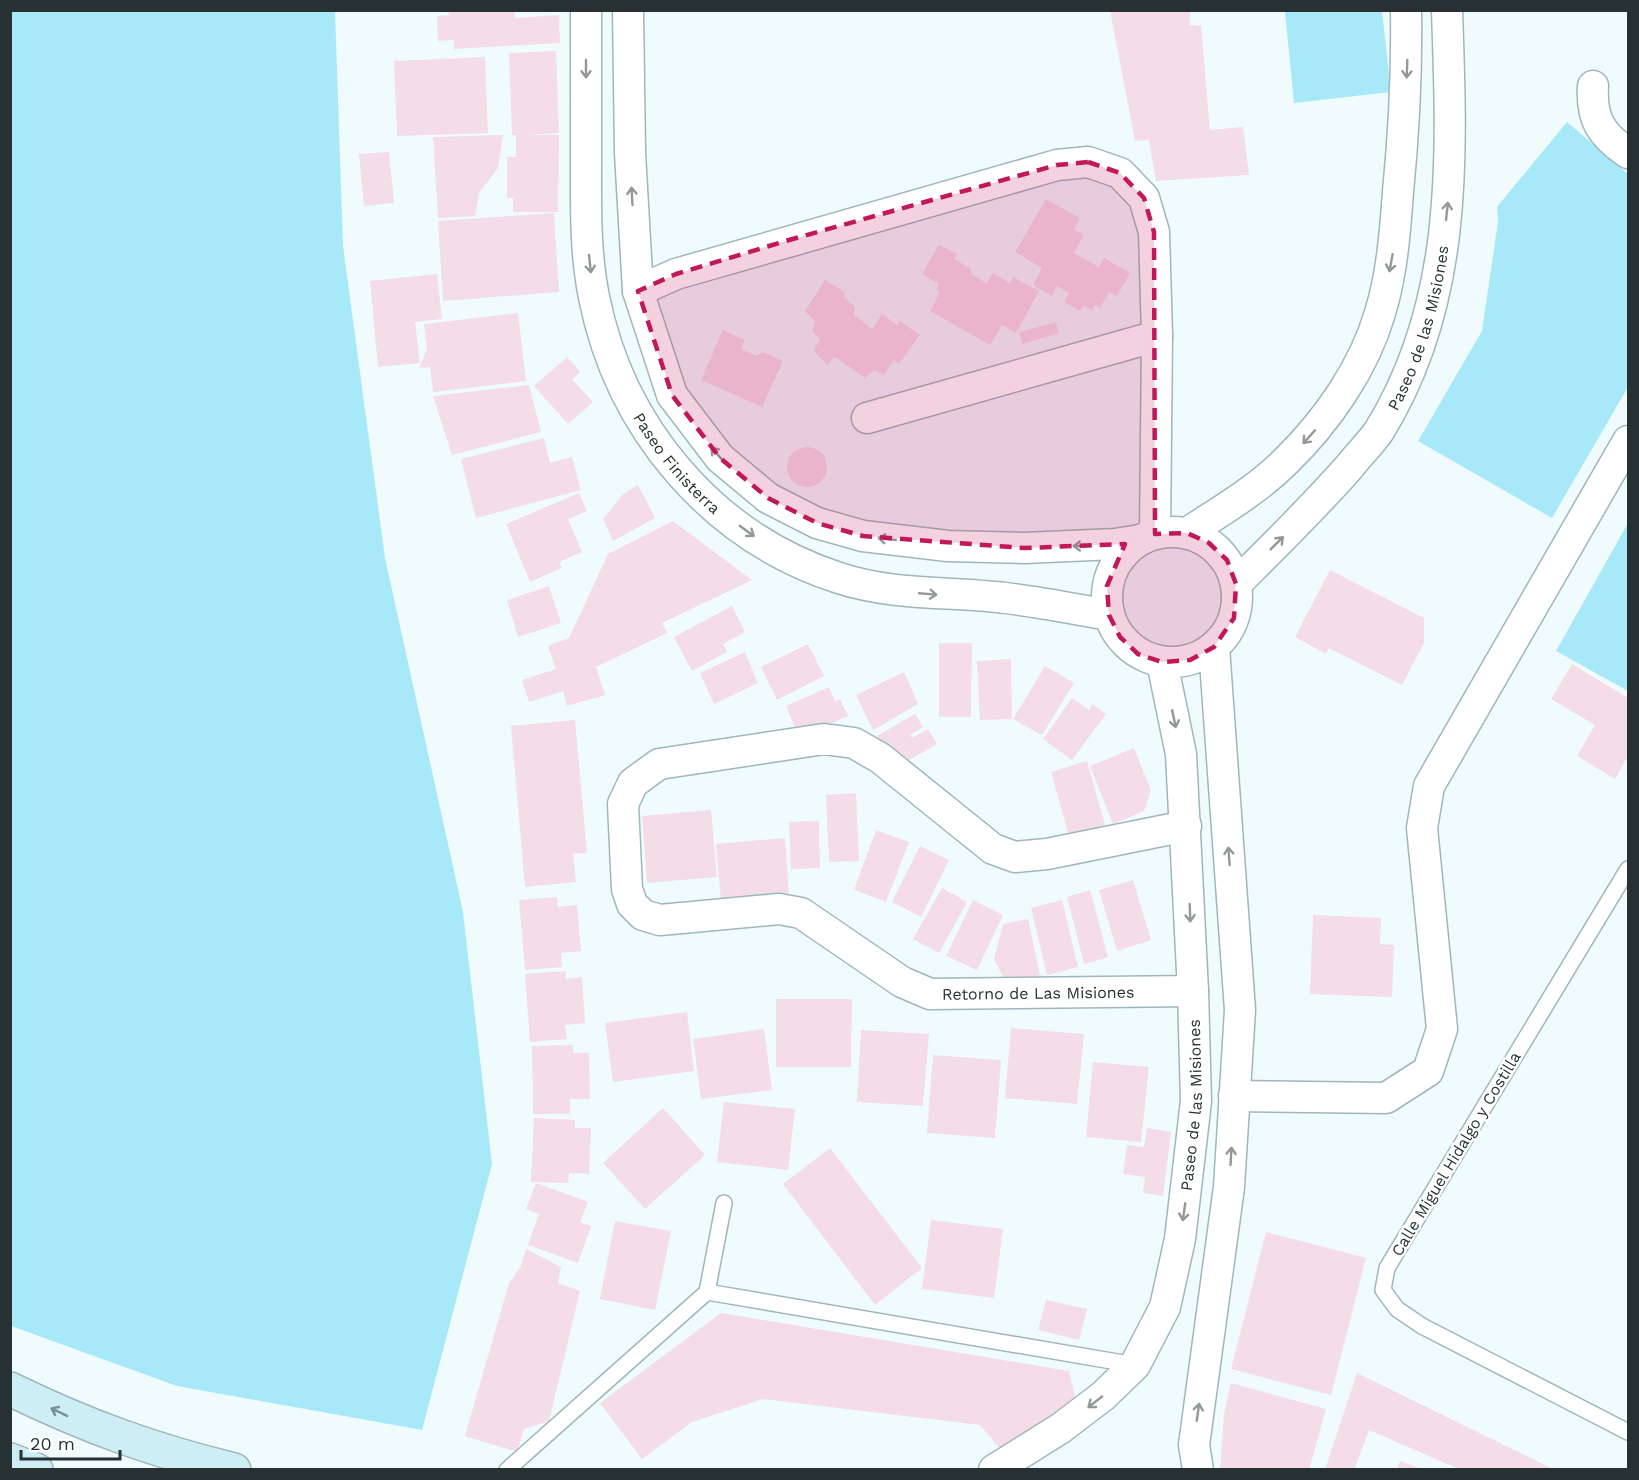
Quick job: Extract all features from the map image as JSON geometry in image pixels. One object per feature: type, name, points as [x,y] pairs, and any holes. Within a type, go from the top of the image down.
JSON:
[{"type":"main road","points":[[10,1389],[79,1422],[169,1454],[234,1470]]},
{"type":"main road","points":[[10,1460],[36,1470]]},
{"type":"street","name":"Paseo Finisterra","points":[[586,10],[586,229],[594,296],[608,350],[636,413],[675,470],[722,513],[773,550],[839,578],[889,590],[1004,597],[1109,615]]},
{"type":"street","name":"Paseo Finisterra","points":[[628,10],[630,153],[638,291],[672,395],[720,458],[768,498],[817,523],[863,536],[948,546],[1024,548],[1115,544],[1147,537]]},
{"type":"street","points":[[1187,533],[1241,498],[1286,462],[1323,421],[1356,370],[1380,314],[1392,259],[1401,160],[1407,68],[1406,10]]},
{"type":"street","name":"Paseo de las Misiones","points":[[1236,584],[1312,509],[1378,432],[1402,386],[1427,329],[1442,265],[1448,200],[1450,89],[1447,10]]},
{"type":"street","points":[[1593,86],[1592,107],[1598,124],[1616,146],[1629,153]]},
{"type":"street","points":[[638,291],[676,274],[789,240],[1057,165],[1088,162],[1120,173],[1144,198],[1154,232],[1157,336],[1147,537]]},
{"type":"street","points":[[867,418],[1157,336]]},
{"type":"street","points":[[1234,1096],[1386,1098],[1428,1071],[1442,1029],[1422,828],[1428,786],[1629,441]]},
{"type":"street","points":[[1171,531],[1187,533],[1209,543],[1227,561],[1236,584],[1234,618],[1226,634],[1214,647],[1190,660],[1162,662],[1138,654],[1120,637],[1109,615],[1107,586],[1119,559],[1147,537],[1171,531]]},
{"type":"street","points":[[1198,1470],[1194,1445],[1229,1187],[1240,1010],[1214,647]]},
{"type":"street","name":"Paseo de las Misiones","points":[[994,1470],[1061,1428],[1103,1396],[1135,1365],[1165,1307],[1180,1239],[1196,1101],[1193,991],[1181,754],[1162,662]]},
{"type":"street","name":"Retorno de Las Misiones","points":[[1186,826],[1047,854],[1015,857],[993,849],[880,759],[854,743],[824,739],[659,764],[633,783],[623,804],[627,889],[632,904],[643,915],[660,920],[779,909],[801,913],[902,982],[930,994],[1193,991]]},
{"type":"lane","name":"Calle Miguel Hidalgo y Costilla","points":[[1629,869],[1387,1268],[1383,1290],[1397,1309],[1422,1326],[1629,1432]]},
{"type":"lane","points":[[507,1470],[707,1292],[724,1203]]},
{"type":"lane","points":[[707,1292],[1135,1365]]},
{"type":"highlighted area","points":[[1088,162],[1120,173],[1144,198],[1154,232],[1155,534],[1187,533],[1209,543],[1227,560],[1236,584],[1234,618],[1214,647],[1190,660],[1162,662],[1138,654],[1120,637],[1109,615],[1107,586],[1125,544],[1024,548],[863,536],[817,523],[768,498],[720,458],[672,395],[638,291],[676,274],[789,240],[1057,165]]},
{"type":"shaded area","points":[[10,11],[335,11],[343,246],[385,558],[463,912],[492,1164],[422,1430],[177,1386],[11,1326]]},
{"type":"shaded area","points":[[1285,11],[1382,11],[1391,92],[1294,103]]},
{"type":"shaded area","points":[[1567,122],[1628,174],[1628,387],[1552,518],[1418,441],[1482,331],[1498,222],[1497,207]]},
{"type":"shaded area","points":[[1628,523],[1628,691],[1556,651]]},
{"type":"building","points":[[448,10],[514,10],[515,18],[559,15],[560,43],[454,49],[454,40],[438,41],[437,16],[449,15]]},
{"type":"building","points":[[1110,10],[1190,10],[1190,25],[1201,26],[1210,130],[1243,127],[1249,175],[1156,181],[1149,140],[1135,141]]},
{"type":"building","points":[[556,51],[559,133],[526,135],[559,135],[558,212],[513,212],[513,198],[507,198],[507,157],[516,157],[516,135],[512,135],[509,53]]},
{"type":"building","points":[[485,57],[488,133],[397,136],[394,61]]},
{"type":"building","points":[[503,135],[498,168],[479,193],[475,216],[438,218],[433,137]]},
{"type":"building","points":[[389,152],[394,203],[364,206],[359,154]]},
{"type":"building","points":[[1046,199],[1080,218],[1074,229],[1084,235],[1074,253],[1099,267],[1104,258],[1130,273],[1117,296],[1109,292],[1100,308],[1095,305],[1092,310],[1084,306],[1080,311],[1064,302],[1069,293],[1057,286],[1052,296],[1033,285],[1042,268],[1015,252]]},
{"type":"building","points":[[554,213],[559,292],[443,301],[438,221]]},
{"type":"building","points":[[939,245],[957,254],[954,259],[970,268],[972,275],[987,283],[993,273],[1010,283],[1013,277],[1039,291],[1016,333],[1002,325],[990,345],[930,311],[940,292],[936,289],[939,284],[922,274]]},
{"type":"building","points":[[437,274],[442,319],[415,322],[420,363],[378,367],[370,281]]},
{"type":"building","points":[[825,280],[845,292],[844,297],[855,307],[854,315],[872,329],[882,314],[897,325],[900,321],[920,335],[899,364],[894,360],[884,375],[874,370],[865,378],[835,357],[827,365],[814,350],[820,339],[812,331],[815,321],[805,311]]},
{"type":"building","points":[[518,313],[526,381],[433,392],[430,367],[419,368],[427,349],[424,324]]},
{"type":"building","points":[[1056,322],[1059,333],[1022,344],[1019,332]]},
{"type":"building","points":[[723,330],[745,340],[741,349],[756,356],[763,352],[783,361],[762,407],[701,380]]},
{"type":"building","points":[[567,357],[580,372],[572,379],[593,402],[568,424],[534,386]]},
{"type":"building","points":[[529,385],[541,432],[452,455],[433,396]]},
{"type":"building","points":[[544,438],[550,463],[572,457],[581,490],[476,518],[461,459]]},
{"type":"building","points":[[807,447],[821,453],[827,467],[821,481],[807,487],[793,481],[787,467],[793,453]]},
{"type":"building","points":[[638,485],[655,518],[613,541],[603,519],[623,494]]},
{"type":"building","points":[[579,493],[587,511],[568,519],[582,552],[559,562],[562,568],[530,582],[506,524]]},
{"type":"building","points":[[673,521],[752,580],[662,623],[667,633],[596,667],[605,695],[567,706],[563,691],[529,702],[522,680],[556,669],[548,646],[569,638],[608,554]]},
{"type":"building","points":[[1330,570],[1424,618],[1424,643],[1402,685],[1329,648],[1326,654],[1295,637]]},
{"type":"building","points":[[549,586],[561,623],[518,637],[507,600]]},
{"type":"building","points":[[732,606],[745,632],[723,644],[727,652],[692,671],[674,637]]},
{"type":"building","points":[[939,643],[972,643],[971,717],[939,717]]},
{"type":"building","points":[[808,644],[824,676],[777,700],[761,667]]},
{"type":"building","points":[[745,652],[758,683],[714,704],[700,673]]},
{"type":"building","points":[[1011,659],[1012,719],[980,720],[977,661]]},
{"type":"building","points":[[1572,664],[1628,698],[1628,756],[1615,779],[1577,756],[1595,725],[1551,699]]},
{"type":"building","points":[[1045,666],[1074,683],[1042,735],[1013,719]]},
{"type":"building","points":[[904,672],[918,704],[873,730],[856,695]]},
{"type":"building","points":[[829,687],[835,701],[840,699],[848,716],[799,737],[786,706]]},
{"type":"building","points":[[1072,698],[1089,710],[1092,704],[1106,714],[1072,760],[1043,739]]},
{"type":"building","points":[[915,714],[923,727],[910,735],[912,738],[928,729],[937,744],[895,768],[877,736]]},
{"type":"building","points":[[575,720],[587,853],[573,854],[576,882],[525,887],[511,726]]},
{"type":"building","points":[[1134,748],[1151,790],[1144,811],[1113,824],[1090,766]]},
{"type":"building","points":[[1087,761],[1105,825],[1069,836],[1051,772]]},
{"type":"building","points":[[856,793],[859,861],[829,862],[826,795]]},
{"type":"building","points":[[711,810],[717,877],[647,883],[642,816]]},
{"type":"building","points":[[819,821],[820,868],[791,869],[789,822]]},
{"type":"building","points":[[876,830],[909,842],[886,902],[854,890]]},
{"type":"building","points":[[785,838],[789,895],[721,901],[716,844]]},
{"type":"building","points":[[920,846],[949,860],[921,917],[892,902]]},
{"type":"building","points":[[1133,880],[1151,940],[1117,951],[1099,890]]},
{"type":"building","points":[[942,888],[967,902],[939,953],[913,939]]},
{"type":"building","points":[[1090,890],[1108,957],[1084,964],[1067,897]]},
{"type":"building","points":[[557,897],[558,907],[577,905],[581,951],[561,953],[562,967],[525,970],[519,900]]},
{"type":"building","points":[[973,900],[1003,915],[977,970],[946,956]]},
{"type":"building","points":[[1062,900],[1078,967],[1047,975],[1031,908]]},
{"type":"building","points":[[1313,915],[1381,918],[1380,944],[1394,945],[1392,997],[1310,994]]},
{"type":"building","points":[[1028,919],[1041,980],[1008,987],[994,959],[1003,924]]},
{"type":"building","points":[[566,971],[566,979],[582,977],[585,1023],[565,1025],[567,1039],[530,1042],[525,974]]},
{"type":"building","points":[[776,999],[852,999],[851,1067],[776,1067]]},
{"type":"building","points":[[687,1012],[694,1071],[613,1082],[605,1023]]},
{"type":"building","points":[[1011,1028],[1084,1034],[1077,1104],[1005,1098]]},
{"type":"building","points":[[764,1029],[772,1090],[701,1099],[693,1039]]},
{"type":"building","points":[[861,1030],[929,1034],[923,1106],[857,1102]]},
{"type":"building","points":[[573,1045],[573,1053],[589,1053],[590,1099],[570,1099],[570,1114],[533,1114],[532,1046]]},
{"type":"building","points":[[933,1055],[1001,1060],[995,1138],[927,1133]]},
{"type":"building","points":[[1093,1062],[1149,1067],[1141,1142],[1086,1137]]},
{"type":"building","points":[[724,1102],[795,1109],[788,1170],[717,1162]]},
{"type":"building","points":[[663,1108],[705,1155],[645,1209],[603,1163]]},
{"type":"building","points":[[534,1118],[575,1120],[575,1128],[591,1128],[589,1174],[569,1173],[568,1183],[531,1182]]},
{"type":"building","points":[[1147,1128],[1171,1132],[1163,1196],[1143,1193],[1145,1177],[1123,1174],[1127,1145],[1144,1147]]},
{"type":"building","points":[[830,1148],[922,1268],[875,1305],[783,1184]]},
{"type":"building","points":[[536,1183],[588,1202],[580,1222],[591,1226],[578,1263],[528,1245],[539,1214],[526,1209]]},
{"type":"building","points":[[931,1220],[1003,1229],[994,1298],[922,1289]]},
{"type":"building","points":[[615,1221],[671,1231],[655,1310],[600,1299]]},
{"type":"building","points":[[1266,1232],[1366,1258],[1331,1395],[1231,1369]]},
{"type":"building","points":[[526,1249],[561,1267],[558,1283],[580,1291],[549,1421],[524,1429],[517,1452],[465,1436],[509,1283],[520,1268]]},
{"type":"building","points":[[1046,1300],[1087,1309],[1079,1340],[1038,1330]]},
{"type":"building","points":[[721,1313],[1069,1371],[1075,1397],[1006,1456],[980,1425],[763,1399],[692,1422],[642,1459],[600,1403]]},
{"type":"building","points":[[1357,1373],[1555,1470],[1461,1470],[1369,1430],[1354,1470],[1325,1470]]},
{"type":"building","points":[[1231,1383],[1326,1409],[1309,1470],[1220,1470],[1224,1414]]},
{"type":"building","points":[[1400,1461],[1423,1469],[1423,1470],[1397,1470]]}]
